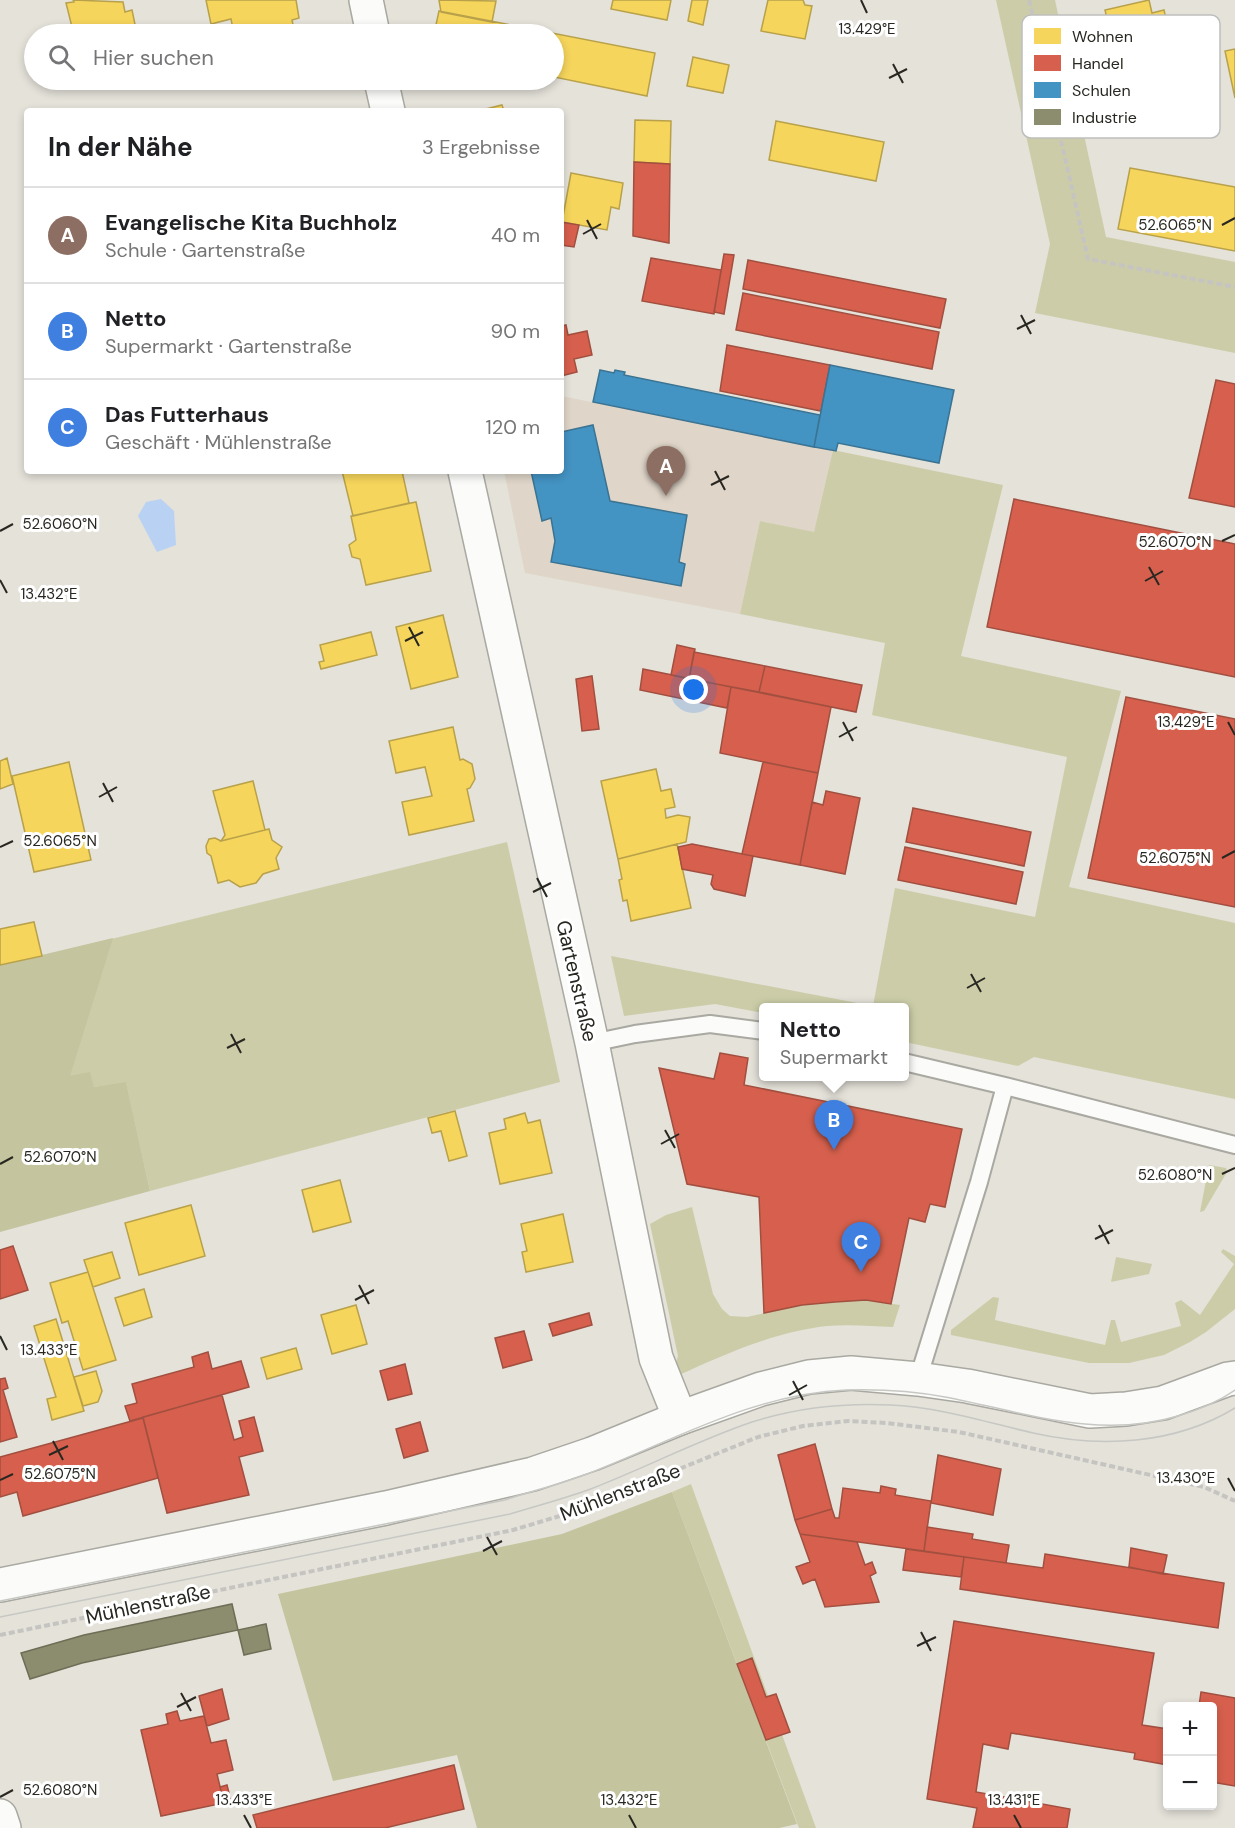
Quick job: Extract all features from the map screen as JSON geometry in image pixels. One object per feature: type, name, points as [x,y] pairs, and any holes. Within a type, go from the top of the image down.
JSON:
[{"type":"street","points":[[366,0],[371,24]]},
{"type":"street","points":[[383,90],[387,108]]},
{"type":"street","name":"Gartenstraße","points":[[466,474],[592,1043],[656,1358],[680,1418]]},
{"type":"street","points":[[0,1585],[472,1489],[533,1474],[761,1389],[809,1377],[851,1373],[918,1379],[967,1386],[1090,1411],[1126,1409],[1163,1403],[1228,1378],[1235,1378]]},
{"type":"street","points":[[0,1816],[4,1828]]},
{"type":"lane","points":[[592,1043],[635,1034],[710,1024],[759,1030]]},
{"type":"lane","points":[[909,1063],[1235,1145]]},
{"type":"lane","points":[[918,1379],[979,1182],[1005,1086]]},
{"type":"path","points":[[1029,0],[1032,15]]},
{"type":"path","points":[[1060,138],[1088,259],[1235,287]]},
{"type":"path","name":"Mühlenstraße","points":[[0,1635],[513,1530],[573,1512],[758,1437],[803,1426],[848,1421],[887,1423],[958,1432],[1212,1489],[1235,1501]]},
{"type":"shaded area","points":[[564,397],[833,450],[814,533],[760,521],[740,614],[525,573],[505,474],[564,474]]},
{"type":"green space","points":[[996,0],[1055,0],[1058,15],[1022,15],[1022,117]]},
{"type":"green space","points":[[1027,138],[1085,138],[1106,237],[1235,262],[1235,353],[1035,313],[1050,244]]},
{"type":"green space","points":[[833,450],[1003,485],[961,656],[1121,691],[1069,887],[1235,923],[1235,1099],[1034,1057],[1018,1066],[909,1043],[909,1003],[874,1003],[895,888],[1035,917],[1067,757],[872,715],[885,643],[740,614],[760,521],[814,532]]},
{"type":"green space","points":[[507,842],[560,1082],[150,1191],[126,1083],[94,1087],[70,1076],[42,956]]},
{"type":"green space","points":[[113,938],[70,1076],[90,1072],[94,1087],[126,1082],[150,1191],[0,1232],[0,965]]},
{"type":"green space","points":[[611,956],[857,1003],[759,1003],[759,1012],[715,1004],[624,1016]]},
{"type":"green space","points":[[1209,1165],[1226,1168],[1227,1172],[1204,1211],[1200,1212]]},
{"type":"green space","points":[[692,1207],[713,1294],[722,1309],[730,1316],[747,1317],[802,1305],[866,1300],[900,1305],[893,1327],[835,1325],[788,1333],[732,1352],[677,1376],[674,1369],[678,1356],[650,1224],[666,1215]]},
{"type":"green space","points":[[1223,1249],[1235,1256],[1235,1309],[1206,1332],[1164,1355],[1129,1363],[1089,1363],[951,1335],[951,1330],[993,1297],[999,1298],[995,1320],[1105,1345],[1111,1320],[1115,1320],[1121,1342],[1181,1326],[1175,1303],[1181,1300],[1200,1315],[1234,1264],[1221,1252]]},
{"type":"green space","points":[[1116,1257],[1152,1264],[1149,1274],[1111,1282]]},
{"type":"green space","points":[[691,1484],[816,1828],[799,1828],[672,1492]]},
{"type":"green space","points":[[672,1492],[797,1824],[779,1828],[477,1828],[457,1755],[333,1781],[278,1594],[562,1534]]},
{"type":"water","points":[[161,499],[174,511],[176,545],[157,552],[138,516],[146,502]]},
{"type":"building: Wohnen","points":[[73,0],[123,2],[125,12],[132,10],[135,24],[71,24],[66,3],[74,2]]},
{"type":"building: Wohnen","points":[[206,0],[296,0],[299,18],[292,20],[293,24],[232,24],[231,19],[211,24]]},
{"type":"building: Wohnen","points":[[439,0],[496,1],[492,22],[441,12]]},
{"type":"building: Wohnen","points":[[613,0],[671,0],[667,20],[611,9]]},
{"type":"building: Wohnen","points":[[692,0],[708,0],[703,25],[688,21]]},
{"type":"building: Wohnen","points":[[768,0],[803,0],[805,5],[812,6],[805,39],[761,31]]},
{"type":"building: Wohnen","points":[[1149,0],[1152,13],[1164,10],[1165,15],[1106,15],[1105,10]]},
{"type":"building: Wohnen","points":[[439,11],[506,24],[436,24]]},
{"type":"building: Wohnen","points":[[564,35],[655,53],[647,96],[564,79]]},
{"type":"building: Wohnen","points":[[1235,49],[1235,98],[1225,51]]},
{"type":"building: Wohnen","points":[[693,57],[729,65],[723,93],[687,86]]},
{"type":"building: Wohnen","points":[[635,120],[671,121],[670,164],[634,162]]},
{"type":"building: Wohnen","points":[[776,121],[884,142],[876,181],[769,160]]},
{"type":"building: Wohnen","points":[[1130,168],[1235,187],[1235,251],[1118,229]]},
{"type":"building: Wohnen","points":[[571,173],[623,183],[619,209],[611,207],[607,230],[564,222]]},
{"type":"building: Wohnen","points":[[343,474],[403,474],[409,503],[353,516]]},
{"type":"building: Wohnen","points":[[416,502],[431,571],[366,585],[360,559],[352,557],[349,545],[356,540],[351,516]]},
{"type":"building: Wohnen","points":[[443,615],[458,677],[411,689],[396,627]]},
{"type":"building: Wohnen","points":[[371,632],[377,655],[321,669],[319,662],[324,661],[320,645]]},
{"type":"building: Wohnen","points":[[453,727],[460,760],[463,759],[472,764],[475,779],[467,789],[474,821],[409,835],[402,802],[432,796],[425,767],[396,773],[389,741]]},
{"type":"building: Wohnen","points":[[7,758],[13,784],[0,789],[0,761]]},
{"type":"building: Wohnen","points":[[69,762],[91,860],[34,872],[12,776]]},
{"type":"building: Wohnen","points":[[656,769],[661,791],[671,789],[675,807],[665,809],[666,818],[678,815],[690,817],[686,842],[618,859],[601,781]]},
{"type":"building: Wohnen","points":[[253,781],[265,830],[221,841],[225,835],[213,791]]},
{"type":"building: Wohnen","points":[[269,829],[272,840],[282,847],[276,858],[279,869],[263,874],[256,883],[240,887],[229,880],[218,883],[211,856],[207,853],[206,846],[209,839],[215,838],[221,841]]},
{"type":"building: Wohnen","points":[[677,844],[691,908],[631,921],[627,900],[623,901],[618,859]]},
{"type":"building: Wohnen","points":[[34,922],[42,956],[0,965],[0,929]]},
{"type":"building: Wohnen","points":[[455,1111],[467,1156],[449,1161],[441,1131],[432,1133],[428,1118]]},
{"type":"building: Wohnen","points":[[525,1113],[528,1123],[540,1120],[552,1173],[500,1184],[489,1133],[506,1129],[504,1119]]},
{"type":"building: Wohnen","points":[[340,1180],[351,1222],[313,1232],[302,1190]]},
{"type":"building: Wohnen","points":[[191,1205],[205,1256],[139,1275],[125,1223]]},
{"type":"building: Wohnen","points":[[563,1214],[573,1262],[526,1272],[522,1252],[527,1251],[521,1224]]},
{"type":"building: Wohnen","points":[[112,1252],[120,1278],[93,1287],[84,1260]]},
{"type":"building: Wohnen","points":[[88,1272],[116,1360],[83,1370],[68,1321],[62,1323],[50,1283]]},
{"type":"building: Wohnen","points":[[144,1289],[152,1317],[124,1326],[115,1298]]},
{"type":"building: Wohnen","points":[[356,1305],[367,1344],[332,1354],[321,1315]]},
{"type":"building: Wohnen","points":[[56,1319],[84,1411],[52,1420],[47,1399],[56,1397],[34,1326]]},
{"type":"building: Wohnen","points":[[296,1348],[302,1369],[267,1379],[261,1358]]},
{"type":"building: Wohnen","points":[[96,1371],[102,1391],[98,1402],[83,1406],[74,1377]]},
{"type":"building: Handel","points":[[634,162],[670,164],[669,243],[633,236]]},
{"type":"building: Handel","points":[[564,222],[579,225],[574,247],[564,245]]},
{"type":"building: Handel","points":[[724,254],[734,255],[724,314],[714,312]]},
{"type":"building: Handel","points":[[651,258],[721,270],[714,314],[642,301]]},
{"type":"building: Handel","points":[[748,260],[946,299],[940,328],[743,289]]},
{"type":"building: Handel","points":[[743,293],[939,332],[932,369],[736,330]]},
{"type":"building: Handel","points":[[564,325],[566,325],[568,335],[587,331],[592,355],[574,359],[577,372],[564,375]]},
{"type":"building: Handel","points":[[727,345],[830,365],[821,411],[720,391]]},
{"type":"building: Handel","points":[[1216,380],[1235,384],[1235,507],[1189,498]]},
{"type":"building: Handel","points":[[1014,499],[1235,544],[1235,677],[987,627]]},
{"type":"building: Handel","points":[[677,645],[695,649],[689,679],[671,675]]},
{"type":"building: Handel","points":[[694,652],[765,666],[759,692],[689,679]]},
{"type":"building: Handel","points":[[765,666],[862,685],[856,712],[759,692]]},
{"type":"building: Handel","points":[[643,669],[731,687],[727,708],[640,690]]},
{"type":"building: Handel","points":[[592,676],[599,729],[582,731],[576,679]]},
{"type":"building: Handel","points":[[731,687],[831,707],[818,773],[720,753]]},
{"type":"building: Handel","points":[[1126,697],[1235,719],[1235,907],[1088,878]]},
{"type":"building: Handel","points":[[763,762],[818,773],[800,865],[742,854]]},
{"type":"building: Handel","points":[[826,791],[860,798],[845,874],[800,865],[812,802],[823,805]]},
{"type":"building: Handel","points":[[913,808],[1031,832],[1024,866],[906,842]]},
{"type":"building: Handel","points":[[692,844],[753,856],[745,896],[714,889],[711,884],[713,875],[682,869],[678,847]]},
{"type":"building: Handel","points":[[905,847],[1023,872],[1016,904],[898,880]]},
{"type":"building: Handel","points":[[720,1053],[748,1058],[744,1085],[962,1129],[945,1207],[930,1204],[925,1222],[909,1218],[891,1304],[866,1300],[835,1302],[802,1305],[764,1313],[759,1197],[687,1184],[659,1068],[714,1079]]},
{"type":"building: Handel","points":[[13,1246],[28,1290],[0,1299],[0,1250]]},
{"type":"building: Handel","points":[[589,1313],[592,1325],[553,1336],[549,1324]]},
{"type":"building: Handel","points":[[524,1331],[532,1360],[503,1368],[495,1338]]},
{"type":"building: Handel","points":[[208,1352],[212,1369],[241,1361],[249,1387],[130,1421],[125,1406],[137,1403],[132,1384],[194,1367],[192,1357]]},
{"type":"building: Handel","points":[[405,1364],[412,1394],[388,1400],[380,1371]]},
{"type":"building: Handel","points":[[5,1378],[8,1388],[3,1390],[17,1437],[0,1442],[0,1379]]},
{"type":"building: Handel","points":[[222,1395],[234,1440],[243,1437],[239,1421],[254,1417],[263,1451],[239,1457],[249,1495],[167,1513],[143,1417]]},
{"type":"building: Handel","points":[[143,1418],[158,1478],[23,1516],[17,1492],[0,1497],[0,1457]]},
{"type":"building: Handel","points":[[420,1422],[428,1451],[404,1458],[396,1429]]},
{"type":"building: Handel","points":[[815,1444],[832,1509],[795,1520],[778,1455]]},
{"type":"building: Handel","points":[[938,1455],[1001,1469],[993,1515],[931,1503]]},
{"type":"building: Handel","points":[[881,1486],[896,1489],[895,1495],[931,1501],[924,1551],[800,1534],[795,1520],[832,1509],[835,1518],[839,1518],[843,1488],[880,1493]]},
{"type":"building: Handel","points":[[927,1527],[973,1534],[972,1539],[1009,1545],[1006,1563],[924,1551]]},
{"type":"building: Handel","points":[[800,1534],[857,1542],[865,1565],[872,1562],[876,1573],[870,1576],[879,1602],[825,1607],[815,1579],[803,1584],[796,1567],[810,1562]]},
{"type":"building: Handel","points":[[1131,1548],[1167,1555],[1163,1574],[1129,1567]]},
{"type":"building: Handel","points":[[906,1549],[964,1557],[961,1577],[903,1570]]},
{"type":"building: Handel","points":[[1045,1554],[1224,1583],[1218,1628],[960,1589],[964,1557],[1043,1568]]},
{"type":"building: Handel","points":[[954,1621],[1154,1653],[1142,1725],[1163,1728],[1163,1764],[1134,1759],[1135,1753],[1011,1733],[1008,1749],[983,1744],[976,1792],[1070,1809],[1067,1828],[973,1828],[977,1808],[927,1799]]},
{"type":"building: Handel","points":[[752,1658],[766,1697],[776,1694],[790,1732],[766,1740],[737,1664]]},
{"type":"building: Handel","points":[[222,1689],[229,1719],[207,1726],[199,1696]]},
{"type":"building: Handel","points":[[1201,1692],[1235,1698],[1235,1786],[1217,1783],[1217,1702],[1200,1702]]},
{"type":"building: Handel","points":[[177,1711],[180,1721],[204,1716],[211,1743],[226,1740],[233,1770],[217,1774],[224,1803],[161,1816],[141,1730],[168,1724],[166,1714]]},
{"type":"building: Handel","points":[[454,1765],[464,1809],[385,1828],[257,1828],[253,1815]]},
{"type":"building: Handel","points":[[227,1785],[231,1801],[224,1803],[220,1787]]},
{"type":"building: Schulen","points":[[830,365],[954,390],[939,463],[838,443],[836,451],[814,447]]},
{"type":"building: Schulen","points":[[600,370],[614,373],[615,370],[625,372],[624,375],[820,415],[814,447],[593,402]]},
{"type":"building: Schulen","points":[[593,425],[610,501],[687,515],[679,562],[685,564],[681,586],[551,562],[555,541],[551,518],[542,521],[532,474],[564,474],[564,431]]},
{"type":"building: Industrie","points":[[232,1604],[238,1630],[82,1663],[30,1679],[21,1653],[84,1635]]},
{"type":"building: Industrie","points":[[266,1624],[271,1649],[244,1655],[238,1630]]},
{"type":"tram line","points":[[0,1601],[505,1500],[587,1474],[745,1410],[811,1393],[846,1390],[908,1392],[945,1397],[1061,1421],[1119,1425],[1148,1423],[1178,1416],[1208,1405],[1235,1390]]},
{"type":"tram line","points":[[0,1617],[510,1514],[588,1490],[752,1422],[803,1410],[855,1405],[908,1406],[1058,1438],[1110,1441],[1136,1440],[1187,1430],[1235,1408]]},
{"type":"place","name":"Evangelische Kita Buchholz","points":[[666,496]]},
{"type":"place","name":"Netto","points":[[834,1150]]},
{"type":"place","name":"Das Futterhaus","points":[[861,1272]]}]
